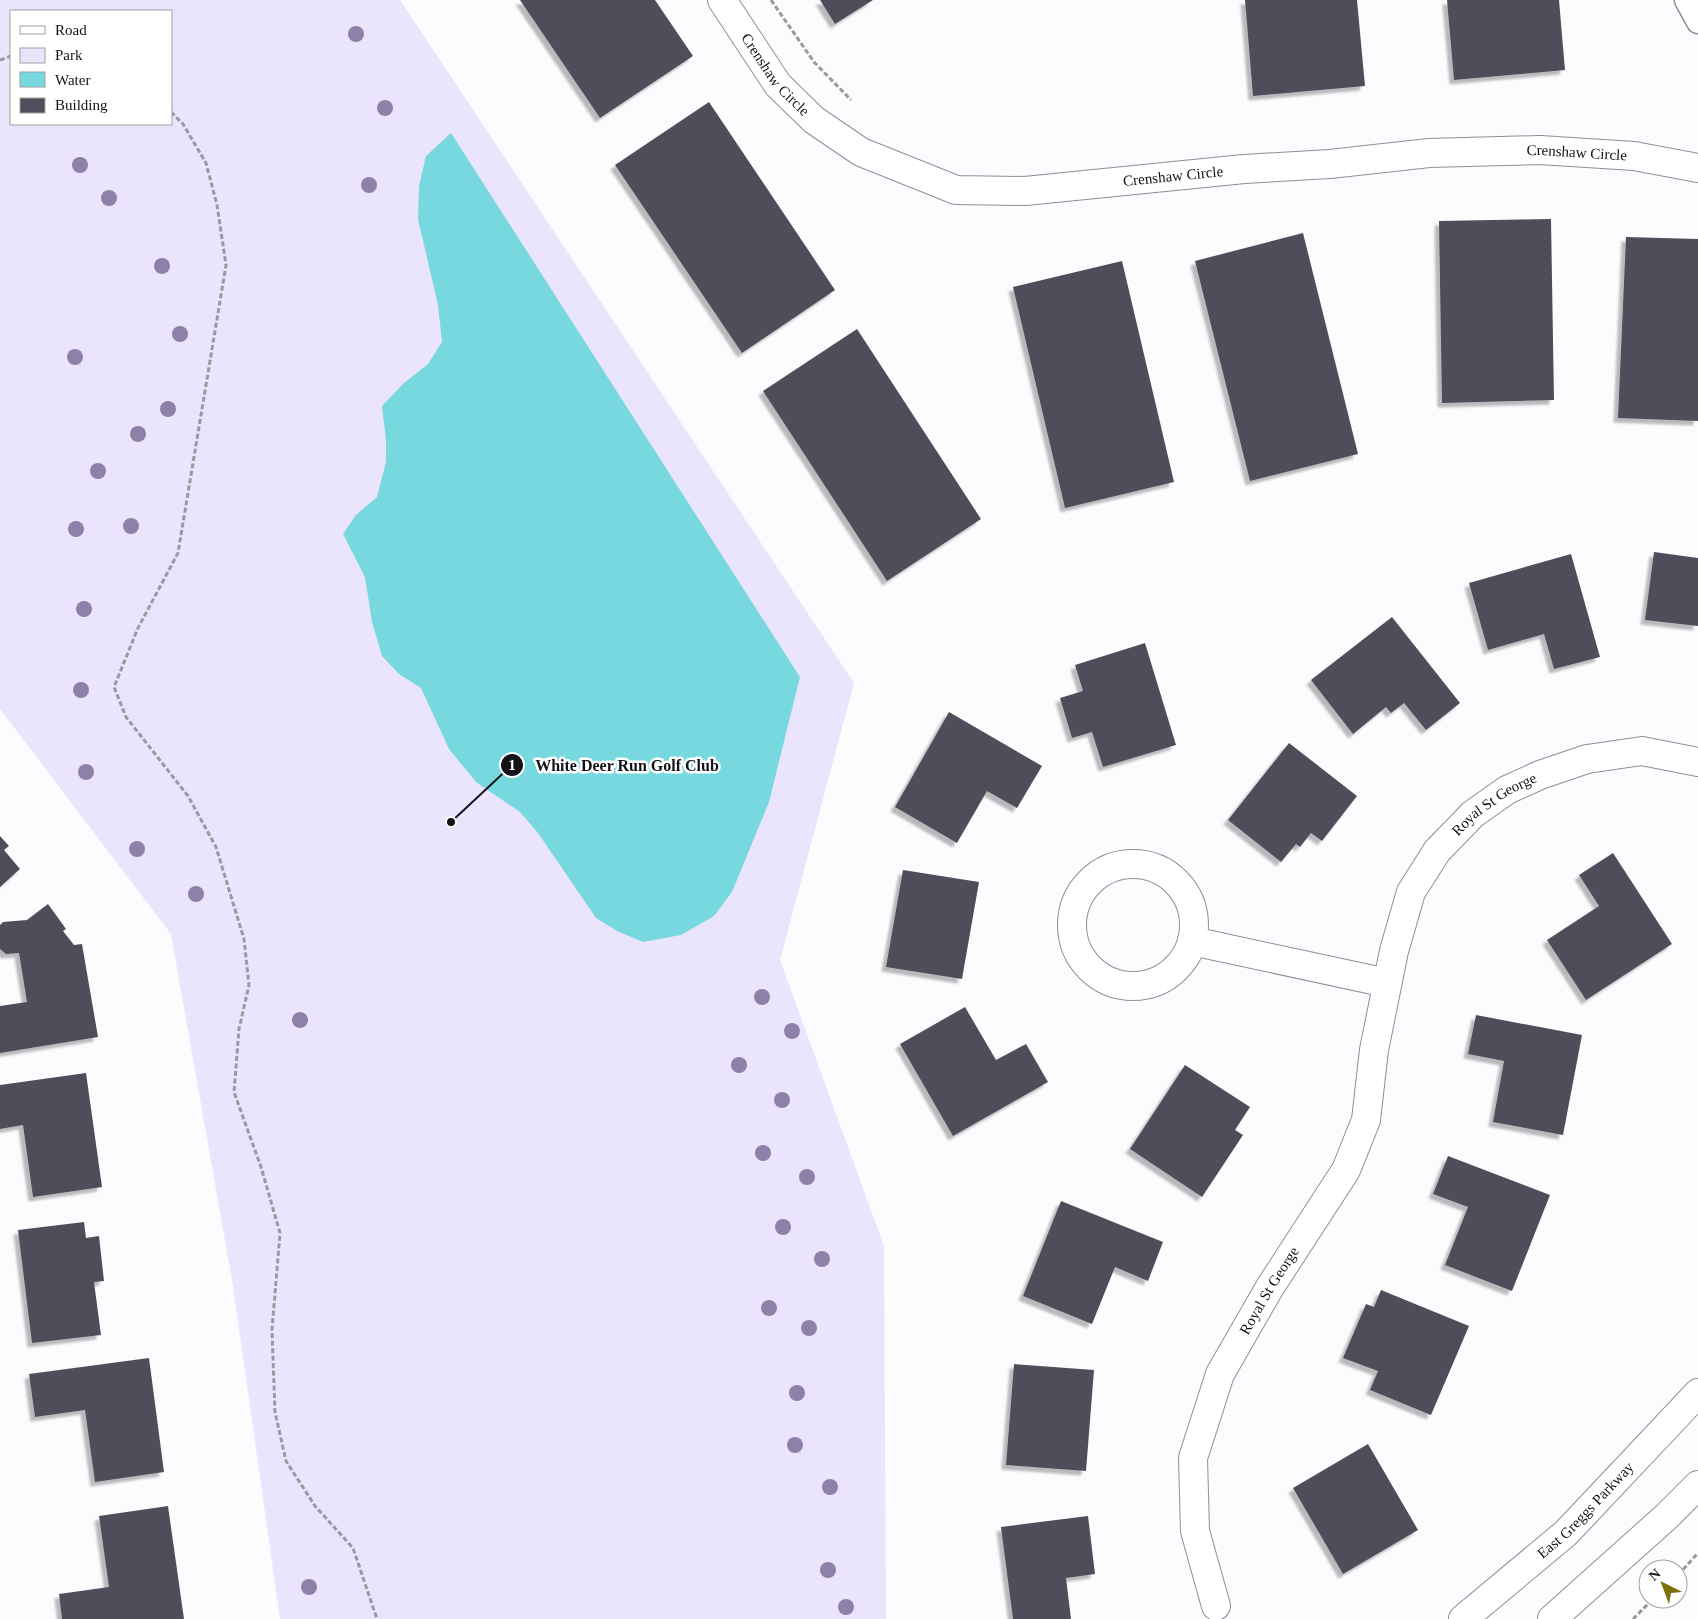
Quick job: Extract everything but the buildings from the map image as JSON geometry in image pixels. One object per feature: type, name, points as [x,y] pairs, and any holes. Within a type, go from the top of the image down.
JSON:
[{"type":"street","name":"Crenshaw Circle","points":[[722,0],[778,85],[814,120],[862,152],[956,190],[1025,190],[1244,169],[1330,164],[1430,153],[1540,150],[1634,156],[1698,168]]},
{"type":"street","name":"Royal St George","points":[[1216,1606],[1195,1531],[1192,1458],[1220,1374],[1270,1287],[1346,1170],[1366,1120],[1374,1050],[1387,983],[1411,892],[1437,851],[1473,814],[1507,790],[1540,775],[1587,759],[1642,751],[1698,762]]},
{"type":"street","points":[[1121,864],[1141,864],[1160,869],[1176,881],[1188,896],[1194,916],[1194,936],[1192,941],[1187,954],[1174,971],[1157,982],[1136,986],[1116,984],[1098,975],[1083,961],[1074,942],[1072,921],[1076,901],[1087,884],[1102,872],[1121,864]]},
{"type":"street","points":[[1192,941],[1387,983]]},
{"type":"street","name":"East Greggs Parkway","points":[[1464,1619],[1566,1533],[1698,1393]]},
{"type":"street","points":[[1552,1619],[1668,1516],[1698,1485]]},
{"type":"lane","points":[[1686,0],[1698,22]]},
{"type":"path","points":[[771,0],[814,62],[851,100]]},
{"type":"path","points":[[172,113],[183,124],[206,163],[218,205],[226,265],[178,553],[138,628],[114,687],[126,717],[188,796],[216,848],[244,939],[249,985],[240,1029],[234,1092],[261,1167],[280,1233],[272,1330],[274,1412],[286,1461],[315,1506],[353,1548],[377,1619]]},
{"type":"path","points":[[1688,1564],[1698,1553]]},
{"type":"path","points":[[1633,1619],[1644,1609]]},
{"type":"green space","points":[[0,0],[400,0],[854,683],[780,960],[884,1246],[886,1619],[280,1619],[233,1286],[171,934],[0,709]]},
{"type":"water","points":[[451,133],[800,677],[769,802],[732,892],[714,916],[681,935],[643,942],[617,931],[596,918],[538,833],[520,812],[476,782],[449,749],[421,688],[399,674],[382,656],[372,622],[365,577],[343,534],[356,515],[377,497],[386,462],[386,440],[382,406],[404,383],[428,364],[442,342],[438,305],[418,219],[419,186],[426,156]]},
{"type":"place","name":"White Deer Run Golf Club","points":[[451,822]]}]
